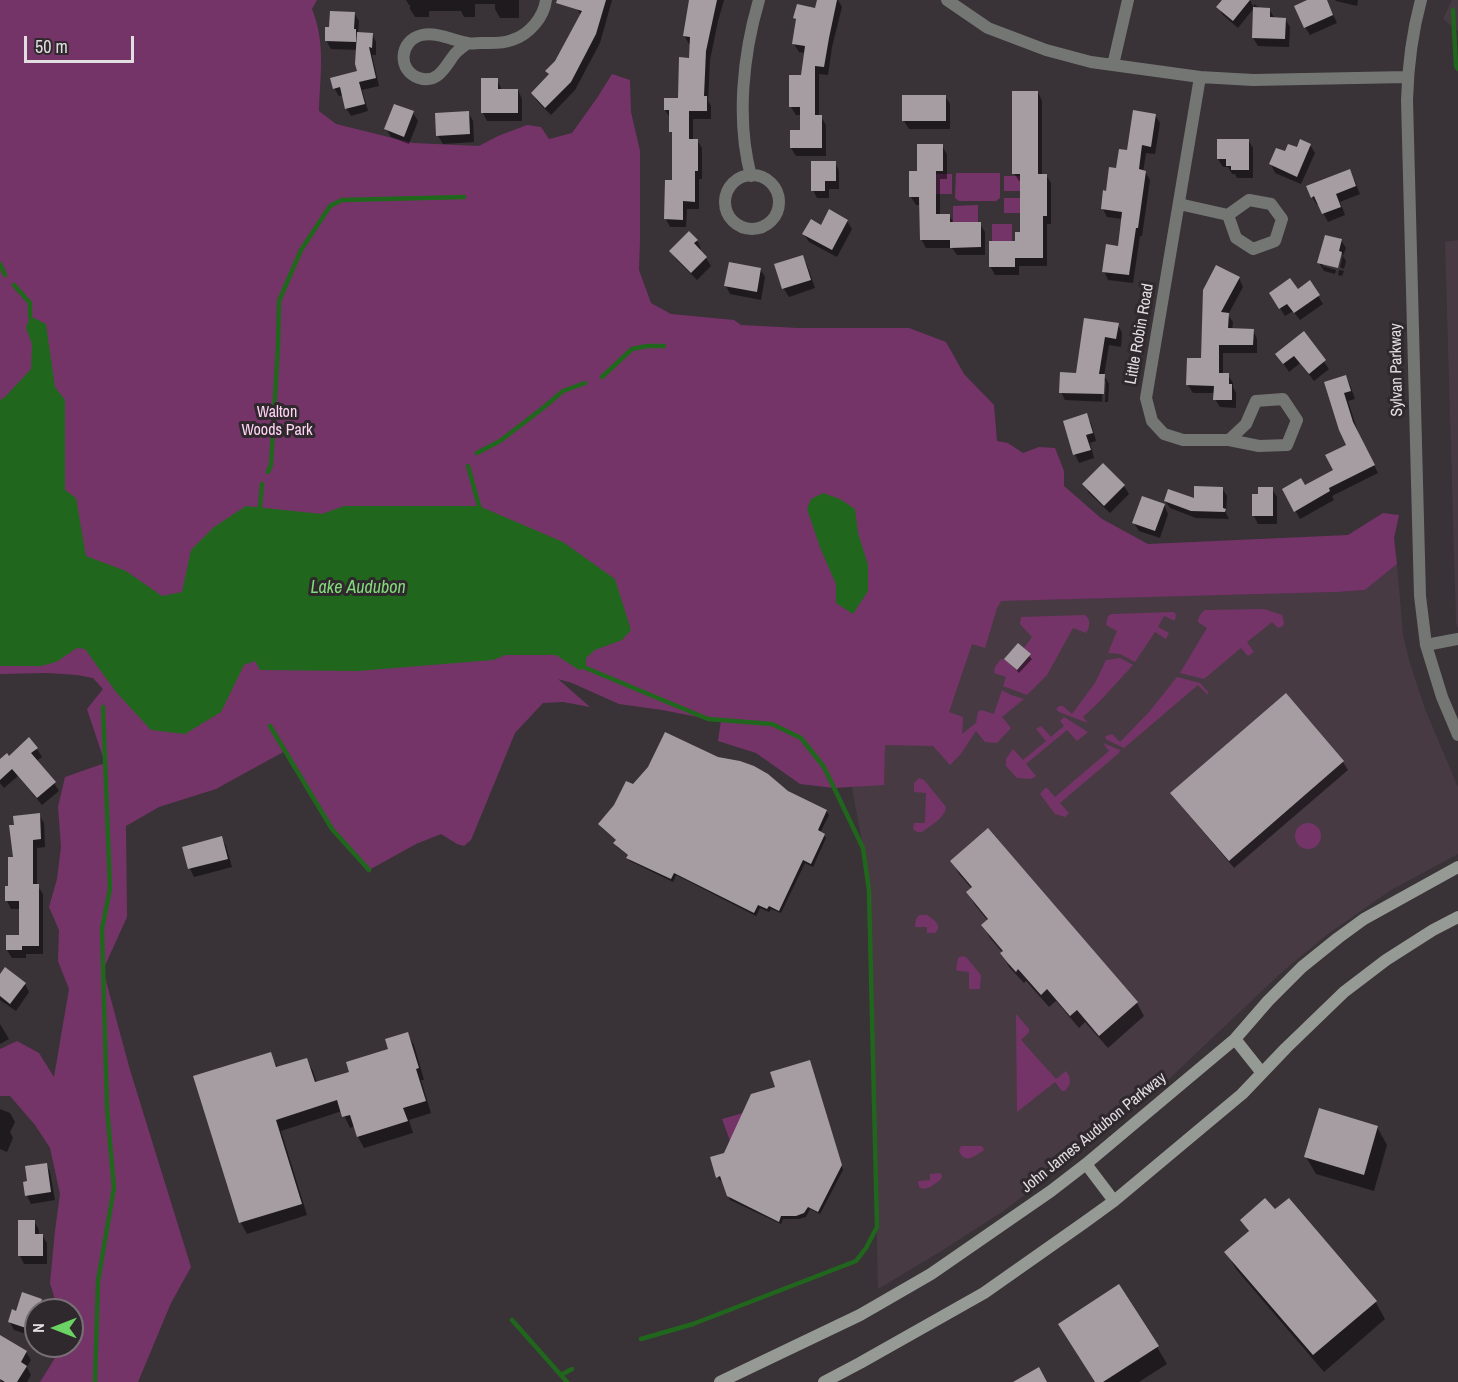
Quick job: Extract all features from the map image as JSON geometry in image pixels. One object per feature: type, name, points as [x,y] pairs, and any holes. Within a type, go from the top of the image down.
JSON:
[{"type":"main road","name":"John James Audubon Parkway","points":[[720,1382],[860,1315],[961,1254],[1086,1164],[1235,1039],[1302,967],[1338,938],[1364,919],[1458,867]]},
{"type":"main road","points":[[824,1382],[984,1293],[1114,1201],[1242,1094],[1344,992],[1386,960],[1458,917]]},
{"type":"main road","points":[[1235,1039],[1262,1073]]},
{"type":"main road","points":[[1086,1164],[1114,1201]]},
{"type":"street","points":[[468,43],[458,50],[443,72],[429,79],[411,74],[404,63],[404,50],[407,44],[416,37],[432,35],[468,43],[498,43],[519,37],[538,21],[543,13],[546,0]]},
{"type":"street","points":[[750,176],[743,142],[744,84],[747,55],[759,0]]},
{"type":"street","points":[[947,0],[988,28],[1046,50],[1091,62],[1200,77],[1252,80],[1407,77]]},
{"type":"street","points":[[1113,64],[1128,0]]},
{"type":"street","name":"Sylvan Parkway","points":[[1421,0],[1407,77],[1420,596],[1426,645],[1442,697],[1458,735]]},
{"type":"street","name":"Little Robin Road","points":[[1200,77],[1146,398],[1152,421],[1164,434],[1183,440],[1229,440],[1259,446],[1287,445],[1297,420],[1283,399],[1256,401],[1246,424],[1229,440]]},
{"type":"street","points":[[750,176],[761,177],[775,188],[779,205],[771,221],[755,229],[747,229],[732,220],[725,204],[730,187],[736,181],[750,176]]},
{"type":"street","points":[[1179,204],[1228,215],[1249,200],[1271,204],[1282,219],[1275,242],[1252,249],[1236,238],[1228,215]]},
{"type":"street","points":[[1426,645],[1458,639]]},
{"type":"shaded area","points":[[1452,0],[1458,0],[1458,31],[1443,19]]},
{"type":"shaded area","points":[[1458,240],[1458,629],[1445,242]]},
{"type":"shaded area","points":[[1397,564],[1403,635],[1409,660],[1425,709],[1458,787],[1458,854],[1391,890],[1328,934],[1282,972],[1170,1078],[1074,1158],[1002,1212],[878,1289],[869,891],[841,728],[987,601],[1365,590]]},
{"type":"green space","name":"Walton Woods Park","points":[[0,0],[317,0],[312,9],[321,47],[319,111],[336,124],[413,143],[479,146],[527,125],[541,127],[549,139],[572,133],[612,74],[630,80],[631,112],[640,151],[639,270],[651,303],[671,314],[734,320],[741,325],[798,328],[909,328],[946,342],[964,374],[994,405],[997,441],[1008,443],[1023,453],[1039,447],[1055,448],[1064,471],[1064,486],[1102,519],[1148,544],[1348,535],[1383,513],[1399,515],[1394,538],[1397,564],[1365,590],[1001,601],[985,648],[972,644],[949,712],[963,717],[962,734],[976,723],[978,712],[981,710],[994,714],[1002,690],[1024,699],[1002,717],[1011,728],[997,743],[985,742],[976,731],[960,755],[950,765],[933,746],[885,745],[884,785],[834,788],[800,784],[756,753],[718,741],[721,720],[619,704],[558,679],[590,707],[563,702],[543,703],[515,733],[471,840],[464,846],[441,834],[416,844],[369,870],[332,829],[285,751],[216,789],[159,807],[126,826],[127,917],[103,970],[130,1070],[191,1267],[171,1303],[138,1382],[40,1382],[55,1358],[84,1358],[84,1298],[54,1298],[50,1283],[60,1194],[50,1148],[35,1125],[10,1096],[0,1096],[0,1049],[17,1041],[39,1053],[54,1077],[69,989],[58,961],[59,930],[49,907],[57,879],[61,847],[58,807],[65,777],[105,763],[87,709],[103,689],[93,678],[77,675],[0,674]]},
{"type":"green space","points":[[956,173],[1000,173],[1000,198],[996,201],[959,201],[955,198]]},
{"type":"green space","points":[[936,174],[952,174],[952,194],[936,194]]},
{"type":"green space","points":[[1004,176],[1020,176],[1020,191],[1004,191]]},
{"type":"green space","points":[[1004,198],[1020,198],[1020,213],[1004,213]]},
{"type":"green space","points":[[978,205],[978,222],[953,222],[953,206]]},
{"type":"green space","points":[[992,224],[1012,224],[1012,241],[992,241]]},
{"type":"green space","points":[[1264,609],[1282,615],[1284,622],[1283,626],[1278,628],[1272,622],[1247,642],[1254,652],[1248,656],[1241,648],[1204,679],[1180,673],[1207,628],[1198,622],[1205,610]]},
{"type":"green space","points":[[1173,612],[1176,614],[1175,620],[1164,616],[1158,627],[1169,633],[1166,639],[1155,632],[1135,662],[1120,654],[1108,653],[1117,631],[1106,625],[1108,616]]},
{"type":"green space","points":[[1085,615],[1089,623],[1086,633],[1073,628],[1047,675],[1027,695],[1003,686],[1006,677],[994,673],[1000,660],[1004,659],[1017,670],[1031,655],[1024,648],[1032,637],[1020,624],[1021,617]]},
{"type":"green space","points":[[1120,658],[1133,665],[1083,717],[1088,723],[1056,709],[1063,706],[1072,714],[1095,683],[1106,660]]},
{"type":"green space","points":[[1177,677],[1200,683],[1209,693],[1207,694],[1198,685],[1124,748],[1107,740],[1105,737],[1112,734],[1120,742],[1150,711]]},
{"type":"green space","points":[[1064,717],[1088,732],[1077,741],[1067,730],[1026,764],[1036,776],[1031,779],[1017,778],[1006,766],[1006,759],[1013,749],[1023,760],[1046,741],[1036,729],[1041,726],[1051,737],[1064,726],[1060,721]]},
{"type":"green space","points":[[1103,743],[1120,750],[1119,753],[1060,803],[1069,813],[1065,817],[1055,814],[1040,794],[1047,788],[1055,797],[1109,751]]},
{"type":"green space","points":[[919,778],[924,780],[946,807],[940,818],[922,832],[913,829],[914,823],[925,823],[926,793],[914,792],[914,783]]},
{"type":"green space","points":[[1308,823],[1317,827],[1321,836],[1317,845],[1308,849],[1299,845],[1295,836],[1299,827]]},
{"type":"green space","points":[[919,915],[927,915],[937,923],[938,928],[935,933],[927,933],[927,927],[915,927]]},
{"type":"green space","points":[[966,957],[981,975],[980,989],[969,989],[969,972],[956,969],[958,958]]},
{"type":"green space","points":[[1016,1014],[1029,1029],[1021,1040],[1056,1079],[1066,1071],[1070,1081],[1065,1091],[1062,1091],[1055,1082],[1017,1112]]},
{"type":"green space","points":[[743,1113],[730,1141],[722,1119]]},
{"type":"green space","points":[[961,1146],[982,1146],[984,1150],[974,1157],[964,1158],[959,1151]]},
{"type":"green space","points":[[940,1173],[941,1179],[933,1185],[925,1189],[919,1187],[918,1181],[930,1180],[930,1174]]},
{"type":"water","name":"Lake Audubon","points":[[30,316],[46,324],[55,387],[65,400],[65,490],[76,498],[86,556],[126,571],[162,596],[182,592],[191,550],[214,527],[246,506],[322,514],[344,506],[479,506],[563,542],[615,579],[631,630],[622,640],[595,650],[586,658],[586,668],[579,670],[556,655],[506,655],[493,660],[358,671],[260,670],[255,661],[244,665],[221,712],[185,734],[151,730],[116,692],[85,649],[77,648],[56,662],[41,666],[0,666],[0,400],[31,369],[32,344],[26,328]]},
{"type":"water","points":[[823,493],[840,499],[855,509],[858,533],[868,565],[868,591],[853,614],[836,603],[836,584],[807,509],[811,499]]},
{"type":"building","points":[[557,0],[606,0],[596,34],[571,82],[545,108],[531,93],[549,74],[545,71],[555,61],[582,11],[556,3]]},
{"type":"building","points":[[689,0],[717,0],[706,51],[704,96],[707,96],[707,111],[689,111],[689,139],[698,139],[695,202],[683,201],[683,220],[664,219],[665,180],[672,180],[672,132],[669,132],[669,110],[664,110],[664,98],[678,98],[679,57],[689,58],[690,37],[683,36]]},
{"type":"building","points":[[817,0],[837,0],[824,67],[815,66],[815,115],[822,115],[822,148],[790,148],[790,130],[800,130],[800,107],[789,107],[789,75],[801,75],[805,46],[792,44],[796,19],[793,18],[797,4],[815,8]]},
{"type":"building","points":[[1222,0],[1250,0],[1233,21],[1216,7]]},
{"type":"building","points":[[1307,0],[1327,0],[1333,15],[1304,28],[1294,6]]},
{"type":"building","points":[[1253,7],[1270,8],[1270,17],[1286,18],[1285,39],[1252,38]]},
{"type":"building","points":[[330,11],[355,12],[356,42],[325,41],[325,27],[329,27]]},
{"type":"building","points":[[357,32],[373,33],[372,48],[369,47],[376,78],[359,82],[365,104],[345,109],[340,87],[333,89],[330,78],[357,71],[355,64]]},
{"type":"building","points":[[481,78],[498,78],[498,89],[518,89],[518,113],[481,113]]},
{"type":"building","points":[[1012,91],[1038,91],[1038,174],[1047,174],[1047,216],[1043,216],[1043,258],[1015,258],[1015,267],[989,267],[989,241],[1015,241],[1015,232],[1020,232],[1020,174],[1012,174]]},
{"type":"building","points":[[902,95],[946,95],[946,121],[902,121]]},
{"type":"building","points":[[394,104],[414,111],[404,137],[384,129]]},
{"type":"building","points":[[1133,110],[1156,114],[1151,147],[1142,145],[1139,169],[1146,171],[1129,275],[1102,272],[1106,244],[1118,246],[1122,212],[1101,209],[1109,167],[1116,168],[1119,149],[1127,150]]},
{"type":"building","points":[[469,111],[470,134],[436,136],[435,113]]},
{"type":"building","points":[[1217,139],[1249,139],[1249,170],[1231,170],[1231,166],[1226,166],[1226,159],[1217,159]]},
{"type":"building","points":[[1300,139],[1311,144],[1297,177],[1269,164],[1276,148],[1285,151],[1288,144],[1297,147]]},
{"type":"building","points":[[917,144],[943,144],[943,171],[936,171],[936,214],[950,214],[950,222],[981,222],[981,247],[950,248],[950,240],[920,240],[919,197],[909,197],[909,171],[917,171]]},
{"type":"building","points":[[811,161],[836,161],[836,181],[825,181],[825,191],[811,191]]},
{"type":"building","points":[[1350,169],[1356,186],[1336,194],[1341,207],[1322,214],[1314,196],[1311,198],[1306,186]]},
{"type":"building","points":[[829,209],[848,220],[832,250],[802,234],[811,219],[821,225]]},
{"type":"building","points":[[689,231],[698,240],[694,243],[707,257],[691,273],[669,251]]},
{"type":"building","points":[[1325,235],[1342,239],[1338,268],[1317,263]]},
{"type":"building","points":[[803,255],[811,280],[782,289],[774,264]]},
{"type":"building","points":[[729,262],[761,268],[757,292],[724,286]]},
{"type":"building","points":[[1216,265],[1240,277],[1221,312],[1229,313],[1228,328],[1254,329],[1253,345],[1219,345],[1219,373],[1229,373],[1232,400],[1213,400],[1214,386],[1186,385],[1187,358],[1201,358],[1203,290]]},
{"type":"building","points":[[1290,278],[1298,289],[1310,280],[1320,295],[1294,313],[1287,304],[1279,309],[1269,293]]},
{"type":"building","points":[[1084,318],[1119,323],[1116,339],[1105,337],[1099,374],[1105,374],[1104,394],[1059,393],[1060,372],[1076,373]]},
{"type":"building","points":[[1304,331],[1326,360],[1309,374],[1294,356],[1283,364],[1275,354]]},
{"type":"building","points":[[1346,375],[1351,391],[1344,393],[1353,422],[1375,465],[1329,488],[1330,491],[1294,512],[1282,489],[1301,478],[1305,485],[1333,470],[1325,455],[1346,445],[1324,382]]},
{"type":"building","points":[[1087,413],[1093,433],[1086,435],[1091,450],[1073,455],[1063,421]]},
{"type":"building","points":[[1103,463],[1125,485],[1104,506],[1082,484]]},
{"type":"building","points":[[1194,486],[1223,487],[1225,512],[1191,511],[1164,501],[1168,489],[1194,498]]},
{"type":"building","points":[[1258,487],[1273,487],[1273,516],[1252,516],[1252,494],[1258,494]]},
{"type":"building","points":[[1142,496],[1165,504],[1155,531],[1132,523]]},
{"type":"building","points":[[1018,643],[1031,654],[1017,670],[1004,659]]},
{"type":"building","points":[[1286,693],[1344,761],[1229,861],[1170,793]]},
{"type":"building","points":[[665,732],[718,757],[754,766],[768,774],[788,791],[827,810],[818,830],[825,834],[811,864],[803,860],[779,911],[769,906],[767,909],[758,905],[754,913],[674,873],[671,879],[626,858],[628,855],[613,843],[616,840],[598,824],[614,805],[626,781],[633,784],[648,767]]},
{"type":"building","points":[[29,737],[38,748],[31,753],[56,782],[37,798],[12,769],[0,780],[0,759],[7,753],[9,756]]},
{"type":"building","points":[[40,813],[41,839],[33,840],[33,884],[39,884],[39,946],[22,946],[22,950],[6,950],[6,935],[19,935],[19,901],[5,901],[5,886],[8,886],[8,857],[13,857],[9,825],[14,825],[13,816]]},
{"type":"building","points":[[988,828],[1138,1002],[1099,1036],[1077,1010],[1070,1016],[1047,989],[1041,995],[1018,969],[1016,972],[1000,953],[1003,951],[981,925],[988,919],[966,892],[972,887],[950,861]]},
{"type":"building","points":[[222,836],[228,859],[188,869],[182,847]]},
{"type":"building","points":[[5,967],[26,983],[10,1004],[0,996],[0,974]]},
{"type":"building","points":[[408,1032],[426,1101],[403,1108],[408,1121],[357,1137],[350,1115],[342,1117],[337,1100],[276,1120],[302,1204],[239,1223],[193,1076],[271,1052],[276,1067],[307,1058],[315,1082],[349,1072],[346,1062],[388,1049],[385,1039]]},
{"type":"building","points":[[810,1060],[842,1165],[818,1212],[808,1207],[804,1213],[796,1216],[781,1216],[779,1222],[727,1196],[720,1176],[716,1178],[710,1157],[724,1153],[751,1094],[775,1087],[770,1072]]},
{"type":"building","points":[[1319,1108],[1378,1126],[1364,1175],[1304,1157]]},
{"type":"building","points":[[47,1163],[51,1192],[25,1196],[23,1182],[27,1181],[25,1166]]},
{"type":"building","points":[[1265,1198],[1275,1209],[1289,1198],[1377,1301],[1313,1355],[1224,1252],[1249,1231],[1240,1220]]},
{"type":"building","points":[[18,1220],[35,1220],[35,1234],[43,1234],[43,1256],[18,1256]]},
{"type":"building","points":[[1119,1284],[1159,1346],[1103,1382],[1095,1382],[1058,1324]]},
{"type":"building","points":[[22,1292],[39,1298],[24,1298],[24,1327],[8,1322],[12,1309],[16,1311]]},
{"type":"building","points":[[0,1335],[24,1349],[21,1362],[27,1366],[17,1382],[5,1382],[0,1379]]},
{"type":"building","points":[[1039,1367],[1047,1382],[1013,1382]]},
{"type":"waterway","points":[[1453,10],[1458,69]]},
{"type":"waterway","points":[[268,472],[271,465],[279,301],[301,250],[330,206],[342,200],[464,197]]},
{"type":"waterway","points":[[0,264],[5,275]]},
{"type":"waterway","points":[[14,285],[30,303],[30,316]]},
{"type":"waterway","points":[[602,377],[632,349],[664,346]]},
{"type":"waterway","points":[[477,453],[500,441],[563,391],[585,383]]},
{"type":"waterway","points":[[468,466],[479,506]]},
{"type":"waterway","points":[[260,507],[262,484]]},
{"type":"waterway","points":[[586,668],[708,719],[772,724],[801,738],[824,767],[863,848],[869,891],[877,1227],[856,1261],[693,1324],[641,1339]]},
{"type":"waterway","points":[[95,1382],[98,1281],[114,1188],[107,1108],[102,929],[110,889],[103,707]]},
{"type":"waterway","points":[[270,726],[332,829],[369,870]]},
{"type":"waterway","points":[[512,1320],[567,1382]]},
{"type":"waterway","points":[[561,1375],[572,1369]]}]
